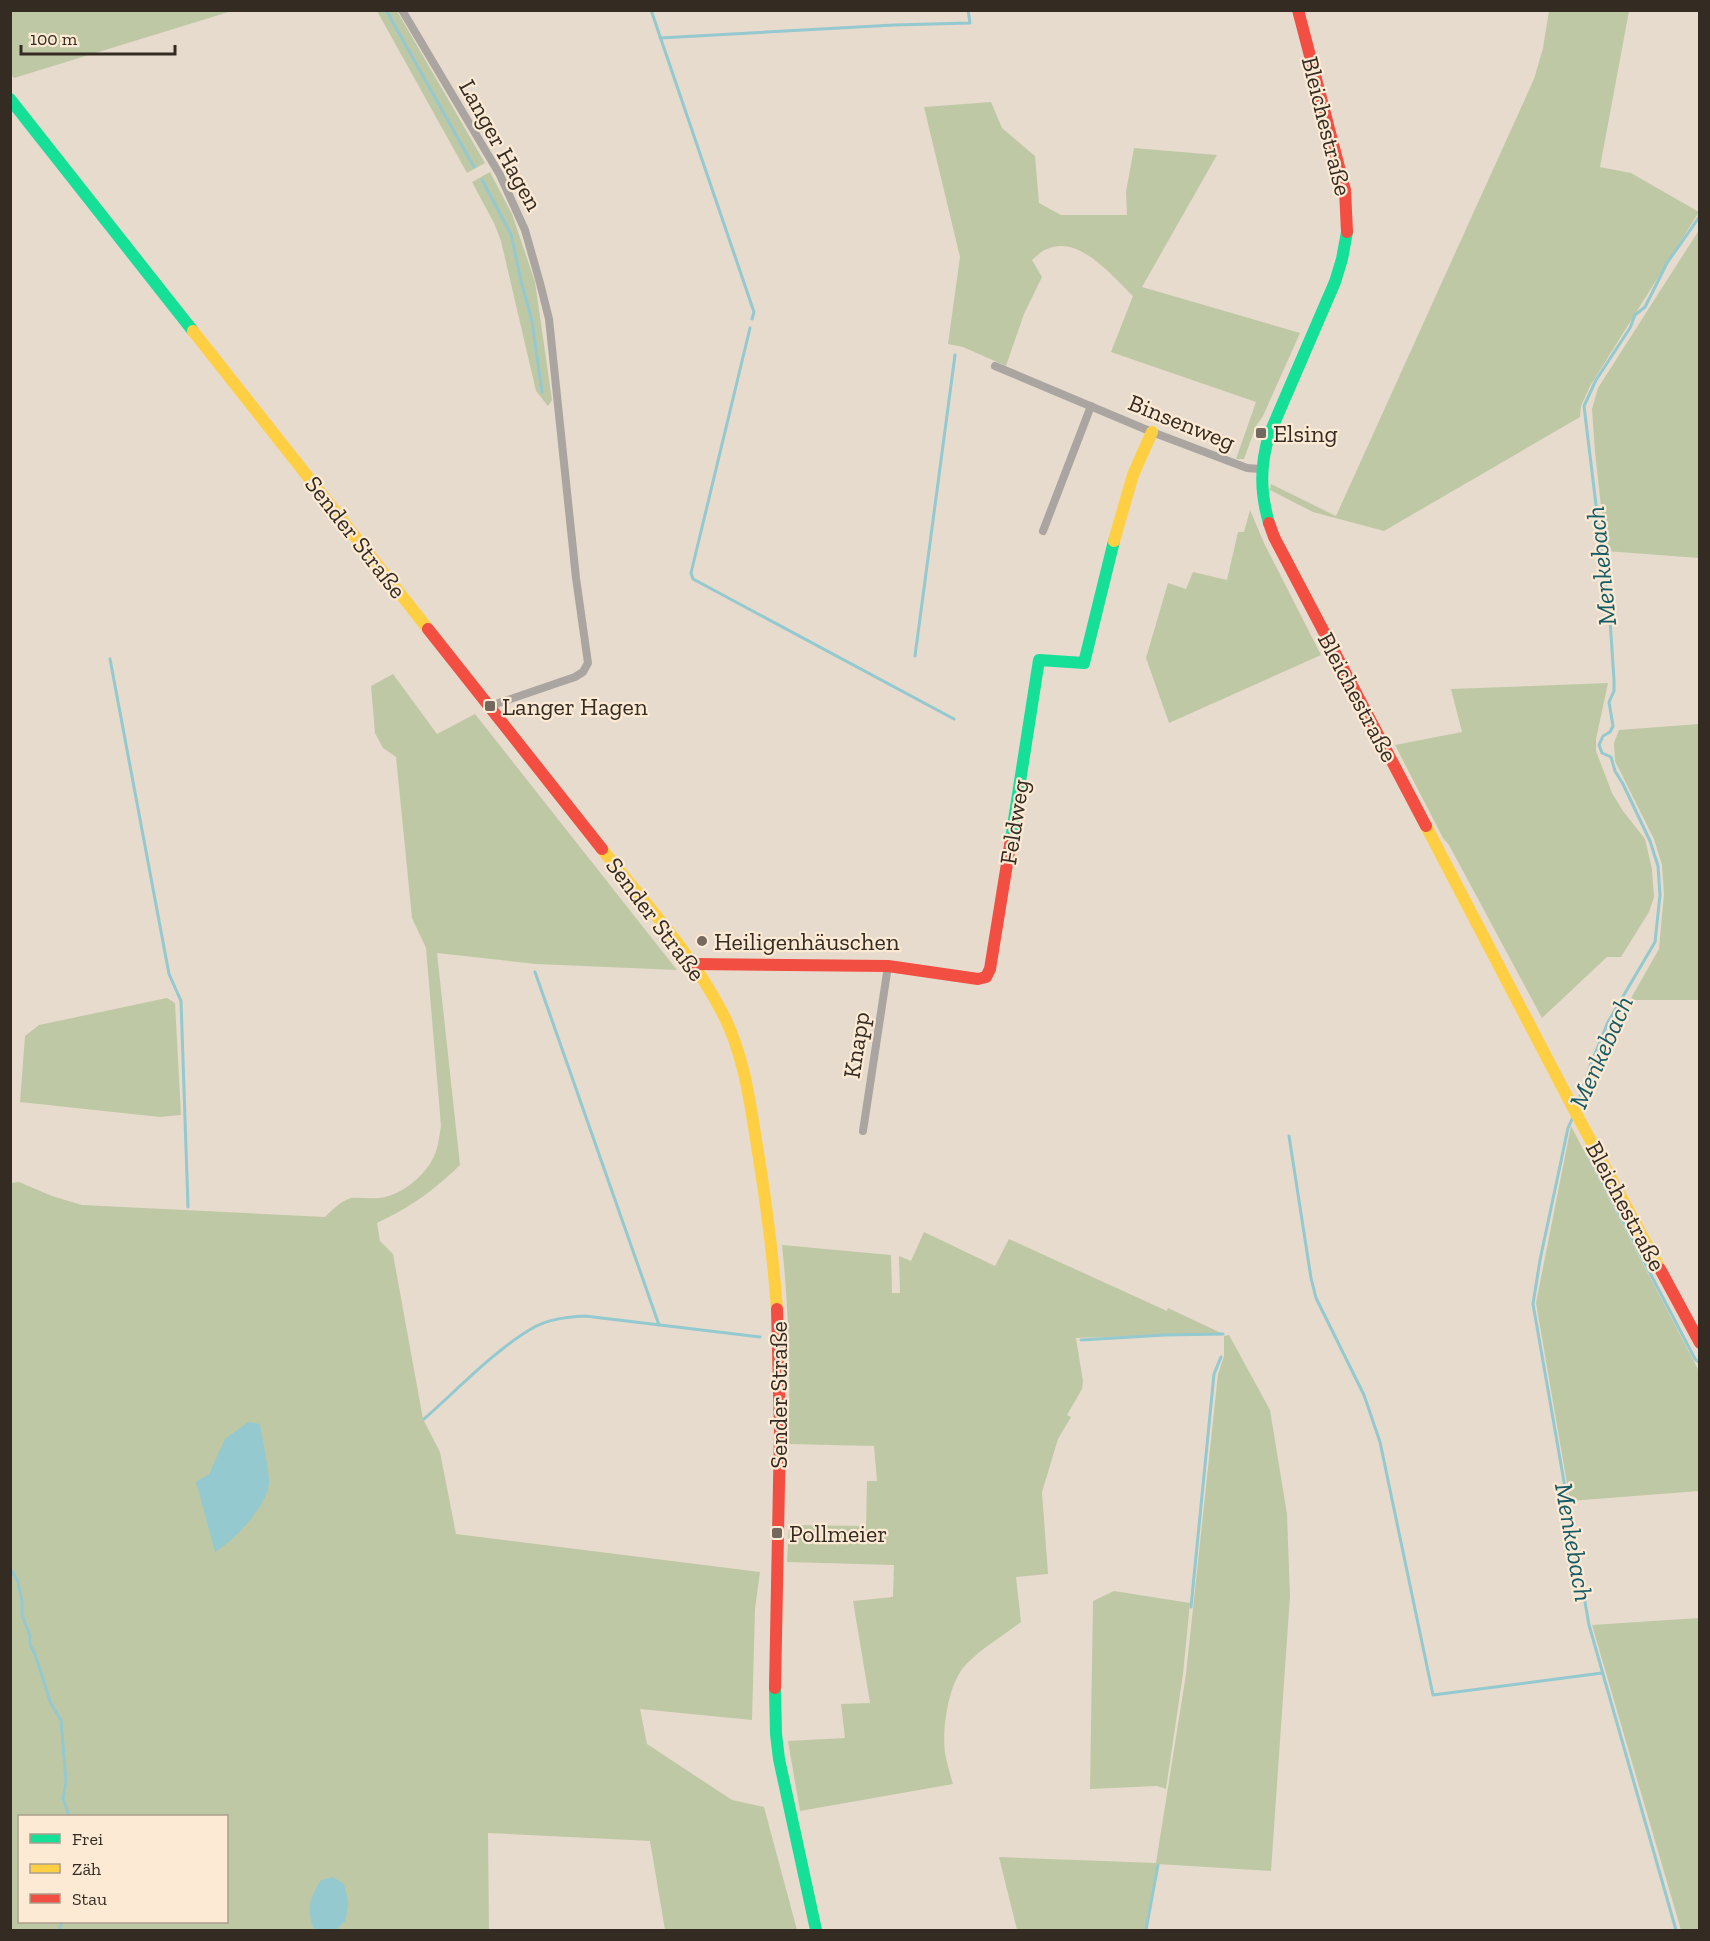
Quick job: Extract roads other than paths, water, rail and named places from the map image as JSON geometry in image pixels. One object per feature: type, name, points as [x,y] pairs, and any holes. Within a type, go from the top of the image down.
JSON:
[{"type":"street","name":"Langer Hagen","points":[[402,10],[500,175],[518,212],[549,319],[576,578],[588,663],[583,672],[575,677],[490,706]]},
{"type":"street","name":"Bleichestraße","points":[[1298,10],[1341,172],[1346,200],[1347,233],[1335,282],[1269,435],[1260,470],[1261,492],[1266,516],[1274,537],[1571,1104],[1700,1343]]},
{"type":"street","name":"Sender Straße","points":[[10,99],[693,964],[708,986],[732,1034],[747,1086],[769,1218],[775,1272],[780,1394],[775,1599],[775,1723],[784,1787],[802,1876],[816,1930]]},
{"type":"street","name":"Binsenweg","points":[[995,366],[1152,432],[1247,468],[1260,470]]},
{"type":"street","name":"Binsenweg","points":[[1043,531],[1091,406]]},
{"type":"street","name":"Feldweg","points":[[693,964],[888,966],[978,979],[986,976],[990,969],[1039,660],[1084,663],[1123,506],[1152,432]]},
{"type":"street","name":"Knapp","points":[[863,1131],[888,966]]},
{"type":"water","points":[[248,1422],[260,1424],[269,1484],[262,1503],[248,1523],[215,1552],[196,1482],[209,1474],[225,1439]]},
{"type":"water","points":[[333,1877],[344,1884],[348,1901],[346,1920],[336,1930],[314,1930],[310,1916],[311,1899],[321,1880]]},
{"type":"waterway","points":[[386,10],[474,167]]},
{"type":"waterway","points":[[651,10],[754,312],[752,319]]},
{"type":"waterway","points":[[660,38],[970,23],[968,10]]},
{"type":"waterway","points":[[482,180],[511,234],[532,321],[542,392]]},
{"type":"waterway","name":"Menkebach","points":[[1577,1105],[1608,1022],[1655,942],[1660,895],[1658,866],[1650,841],[1615,771],[1611,757],[1602,753],[1599,745],[1603,736],[1610,732],[1613,726],[1609,702],[1614,691],[1614,680],[1610,620],[1584,406],[1596,380],[1630,328],[1635,315],[1645,307],[1667,263],[1700,216]]},
{"type":"waterway","points":[[750,328],[691,573],[693,579],[954,719]]},
{"type":"waterway","points":[[915,656],[955,355]]},
{"type":"waterway","points":[[110,659],[169,974],[181,1001],[188,1207]]},
{"type":"waterway","points":[[535,972],[659,1325]]},
{"type":"waterway","name":"Menkebach","points":[[1573,1117],[1568,1128],[1533,1304],[1589,1625],[1676,1930]]},
{"type":"waterway","points":[[1289,1136],[1316,1298],[1364,1395],[1380,1442],[1433,1695],[1602,1673]]},
{"type":"waterway","points":[[1585,1149],[1695,1359],[1700,1363]]},
{"type":"waterway","points":[[424,1419],[504,1348],[531,1329],[550,1321],[585,1316],[760,1337]]},
{"type":"waterway","points":[[1081,1340],[1223,1334]]},
{"type":"waterway","points":[[1191,1607],[1214,1374],[1221,1357]]},
{"type":"waterway","points":[[10,1568],[18,1582],[22,1615],[30,1636],[30,1645],[51,1704],[61,1720],[66,1782],[63,1798],[69,1815]]},
{"type":"waterway","points":[[1146,1930],[1158,1865]]},
{"type":"waterway","points":[[59,1930],[62,1923]]},
{"type":"place","name":"Elsing","points":[[1261,433]]},
{"type":"place","name":"Langer Hagen","points":[[490,706]]},
{"type":"place","name":"Heiligenhäuschen","points":[[702,941]]},
{"type":"place","name":"Pollmeier","points":[[777,1533]]}]
